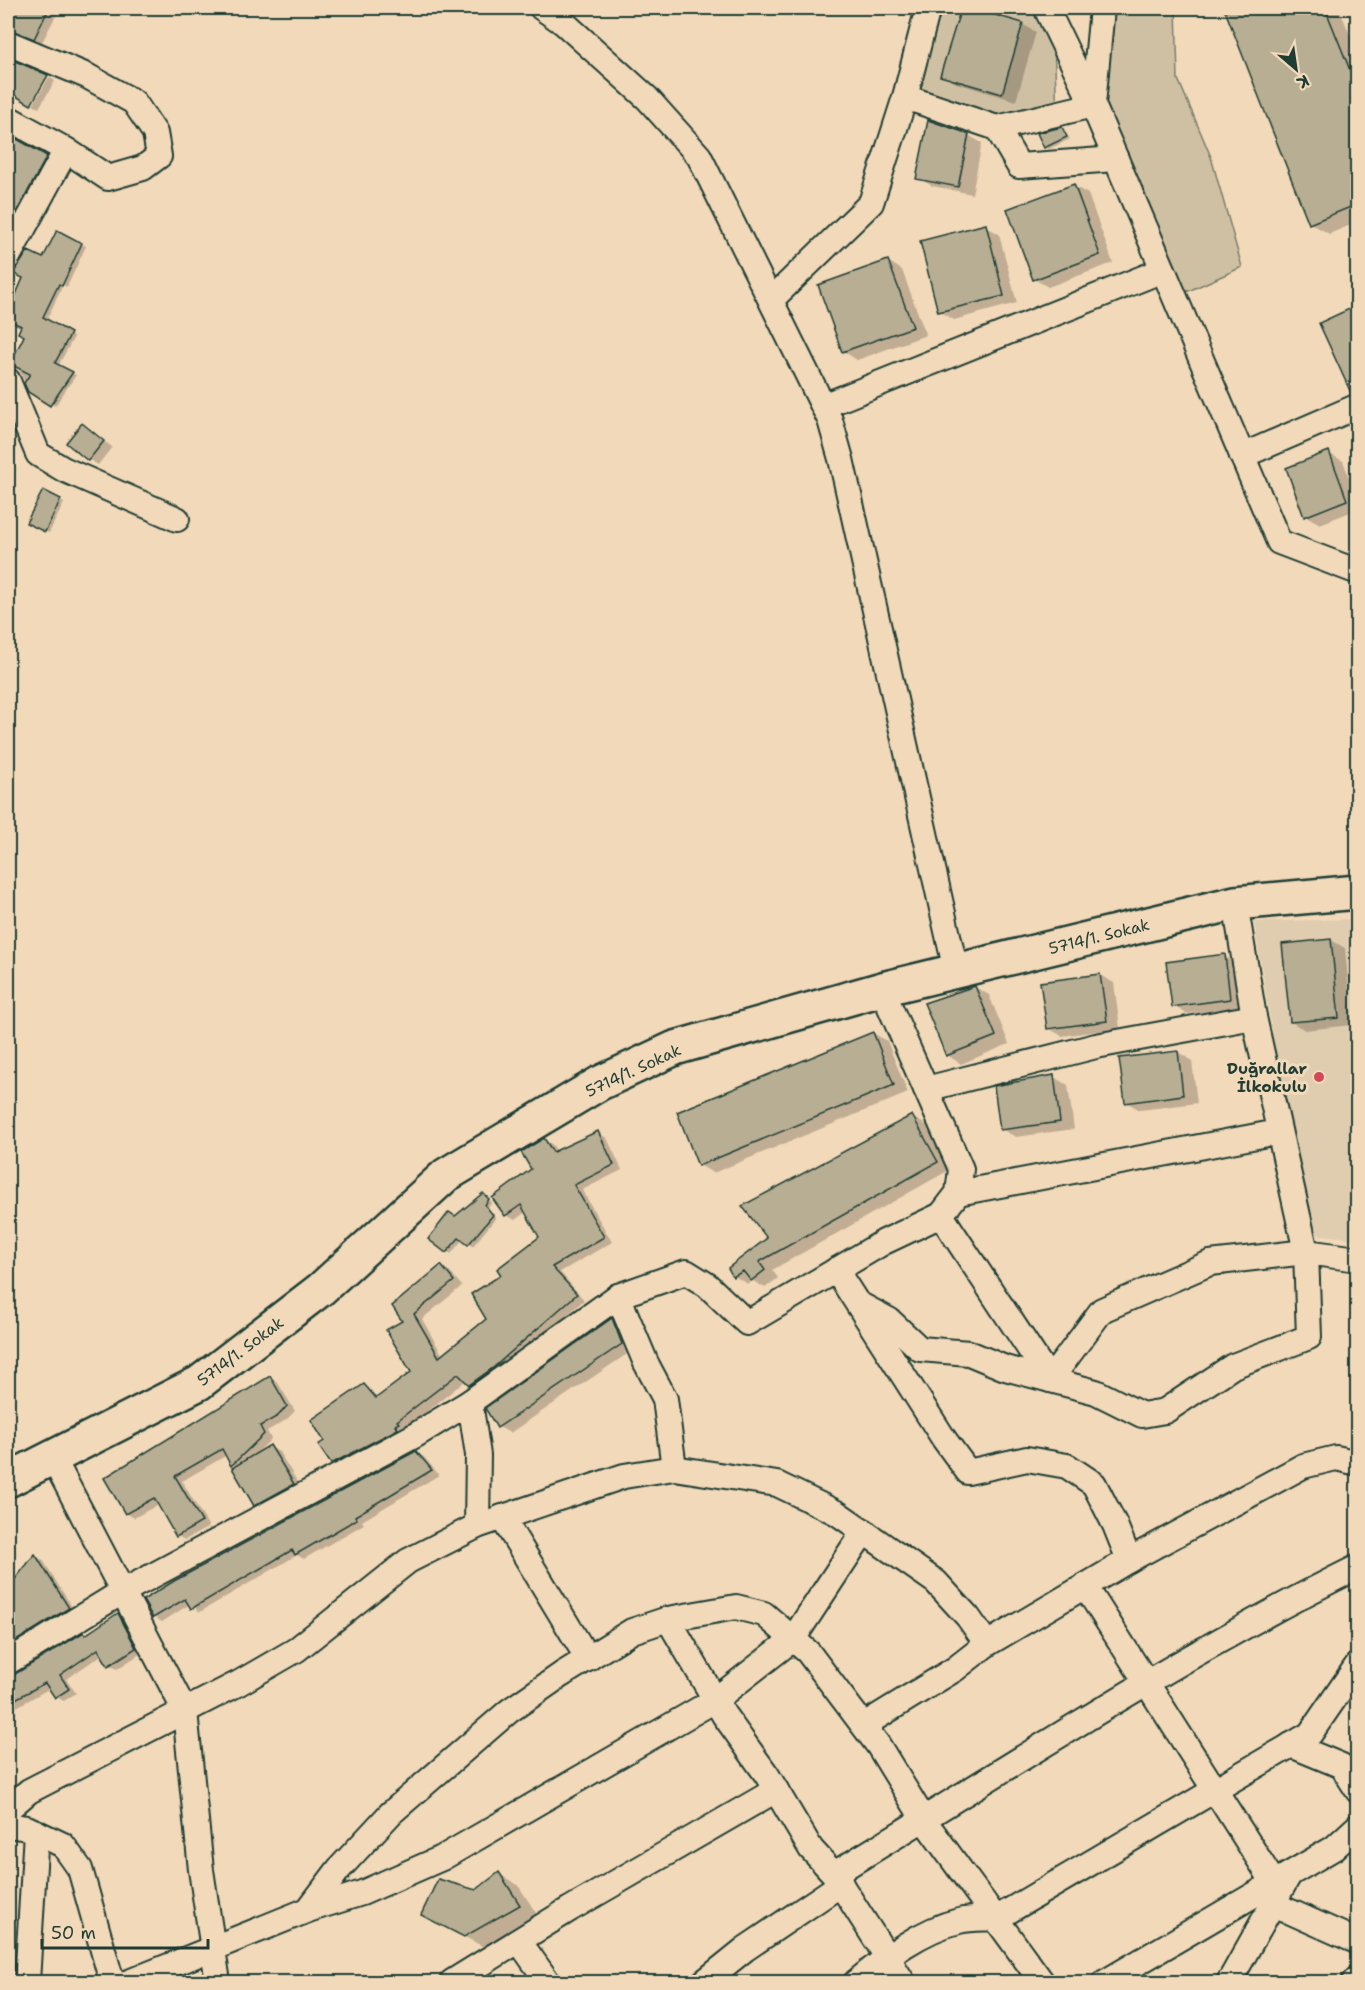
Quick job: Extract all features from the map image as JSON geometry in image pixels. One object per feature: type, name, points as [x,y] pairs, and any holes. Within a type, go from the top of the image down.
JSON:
[{"type":"main road","name":"5714/1. Sokak","points":[[8,1480],[199,1383],[321,1289],[446,1175],[600,1083],[675,1048],[882,989],[1235,903],[1358,892]]},
{"type":"street","points":[[542,8],[564,23],[647,98],[699,156],[823,406],[841,459],[956,971]]},
{"type":"street","points":[[771,300],[872,203],[905,97],[928,8]]},
{"type":"street","points":[[1046,8],[1093,105],[1279,542],[1358,572]]},
{"type":"street","points":[[1093,105],[1102,8]]},
{"type":"street","points":[[8,43],[87,76],[134,102],[155,133],[159,156],[143,168],[108,178],[66,150],[8,118]]},
{"type":"street","points":[[905,97],[997,128],[1093,105]]},
{"type":"street","points":[[997,128],[1019,166],[1116,159]]},
{"type":"street","points":[[8,257],[66,150]]},
{"type":"street","points":[[823,406],[1163,270]]},
{"type":"street","points":[[8,381],[38,454],[63,469],[177,519]]},
{"type":"street","points":[[1242,456],[1358,406]]},
{"type":"street","points":[[859,1304],[889,1320],[920,1349],[969,1353],[1005,1368],[1096,1392],[1142,1414],[1164,1412],[1233,1366],[1309,1336],[1306,1252],[1254,1017],[1235,903]]},
{"type":"street","points":[[8,1662],[122,1592],[414,1436],[470,1402],[618,1296],[686,1272],[707,1285],[747,1323],[884,1242],[941,1215],[958,1193],[961,1169],[882,989]]},
{"type":"street","points":[[926,1089],[1096,1046],[1254,1017]]},
{"type":"street","points":[[958,1193],[1278,1132]]},
{"type":"street","points":[[941,1215],[1050,1380]]},
{"type":"street","points":[[1050,1380],[1102,1310],[1210,1263],[1306,1252],[1358,1259]]},
{"type":"street","points":[[836,1270],[968,1472],[1026,1459],[1067,1466],[1094,1484],[1115,1525],[1129,1560]]},
{"type":"street","points":[[618,1296],[646,1363],[665,1399],[674,1468]]},
{"type":"street","points":[[470,1402],[478,1455],[477,1526]]},
{"type":"street","points":[[53,1458],[184,1711],[201,1870],[218,1983]]},
{"type":"street","points":[[864,1725],[955,1669],[987,1644],[1129,1560],[1303,1466],[1336,1458],[1358,1463]]},
{"type":"street","points":[[8,1809],[30,1791],[239,1683],[296,1650],[408,1561],[477,1526],[624,1476],[674,1468],[777,1484],[837,1513],[936,1582],[968,1617],[987,1644]]},
{"type":"street","points":[[502,1517],[588,1659]]},
{"type":"street","points":[[129,1983],[308,1910],[362,1893],[442,1858],[716,1700],[793,1639],[864,1531]]},
{"type":"street","points":[[704,1983],[837,1879],[924,1820],[1146,1681],[1282,1605],[1358,1567]]},
{"type":"street","points":[[1085,1586],[1216,1791],[1280,1886],[1358,1942]]},
{"type":"street","points":[[308,1910],[339,1869],[392,1813],[509,1711],[632,1631],[668,1619],[736,1607],[764,1614],[808,1652],[864,1725],[924,1820],[1042,1983]]},
{"type":"street","points":[[668,1619],[716,1700],[776,1790],[811,1848],[837,1879],[903,1983]]},
{"type":"street","points":[[856,1983],[886,1957],[931,1931],[960,1920],[996,1918],[1310,1734],[1358,1664]]},
{"type":"street","points":[[1291,1745],[1342,1766],[1358,1791]]},
{"type":"street","points":[[452,1983],[776,1790]]},
{"type":"street","points":[[8,1825],[36,1833],[63,1845],[80,1869],[112,1983]]},
{"type":"street","points":[[1105,1983],[1280,1886],[1334,1848],[1358,1826]]},
{"type":"street","points":[[27,1983],[36,1833]]},
{"type":"street","points":[[1229,1983],[1280,1886]]},
{"type":"street","points":[[519,1941],[548,1983]]},
{"type":"street","points":[[1354,1983],[1358,1978]]},
{"type":"shaded area","points":[[941,8],[1027,8],[1053,21],[1057,114],[997,128],[917,101]]},
{"type":"shaded area","points":[[1102,8],[1176,8],[1178,79],[1211,157],[1242,267],[1175,297],[1093,105]]},
{"type":"shaded area","name":"Duğrallar İlkokulu","points":[[1357,919],[1357,1239],[1306,1233],[1254,922]]},
{"type":"building","points":[[8,8],[49,8],[34,39],[8,29]]},
{"type":"building","points":[[961,8],[971,8],[1023,23],[1002,94],[940,76]]},
{"type":"building","points":[[1224,8],[1325,8],[1358,90],[1358,204],[1309,224]]},
{"type":"building","points":[[8,58],[48,75],[31,105],[9,92],[8,96]]},
{"type":"building","points":[[928,120],[969,134],[958,187],[916,179]]},
{"type":"building","points":[[1062,127],[1067,137],[1044,148],[1037,133]]},
{"type":"building","points":[[8,134],[47,156],[8,228]]},
{"type":"building","points":[[1074,184],[1100,255],[1033,280],[1007,209]]},
{"type":"building","points":[[986,224],[1004,296],[938,312],[920,241]]},
{"type":"building","points":[[57,230],[82,243],[62,286],[59,284],[43,317],[71,333],[55,363],[73,372],[50,406],[28,392],[24,383],[30,374],[10,364],[24,336],[18,333],[21,326],[8,320],[8,313],[23,278],[8,271],[16,269],[28,251],[43,258]]},
{"type":"building","points":[[888,260],[913,327],[842,352],[818,285]]},
{"type":"building","points":[[1358,305],[1358,392],[1351,393],[1319,323]]},
{"type":"building","points":[[82,423],[104,441],[88,461],[66,443]]},
{"type":"building","points":[[1329,451],[1347,500],[1304,517],[1286,468]]},
{"type":"building","points":[[43,490],[61,499],[45,532],[26,523]]},
{"type":"building","name":"Duğrallar İlkokulu","points":[[1331,939],[1339,1018],[1290,1022],[1282,944]]},
{"type":"building","points":[[1225,954],[1230,999],[1172,1007],[1166,962]]},
{"type":"building","points":[[1100,974],[1107,1021],[1047,1029],[1040,982]]},
{"type":"building","points":[[975,986],[996,1036],[946,1056],[924,1003]]},
{"type":"building","points":[[873,1032],[894,1085],[698,1166],[677,1112]]},
{"type":"building","points":[[1178,1051],[1183,1095],[1125,1103],[1119,1058]]},
{"type":"building","points":[[1054,1075],[1060,1122],[1000,1130],[994,1086]]},
{"type":"building","points":[[912,1115],[938,1162],[759,1262],[765,1270],[751,1281],[743,1271],[733,1277],[728,1268],[767,1238],[742,1206]]},
{"type":"building","points":[[598,1131],[614,1165],[574,1185],[604,1237],[552,1267],[577,1294],[494,1367],[469,1385],[458,1374],[397,1421],[399,1423],[395,1425],[398,1429],[331,1464],[318,1445],[324,1441],[311,1420],[364,1384],[376,1398],[411,1372],[386,1330],[402,1321],[392,1306],[441,1265],[454,1281],[414,1314],[439,1357],[486,1319],[471,1294],[501,1275],[497,1269],[539,1237],[521,1205],[505,1216],[492,1198],[531,1169],[521,1152],[544,1138],[553,1152]]},
{"type":"building","points":[[483,1193],[489,1199],[485,1205],[493,1215],[468,1245],[459,1238],[446,1253],[428,1239],[449,1212],[455,1216]]},
{"type":"building","points":[[612,1318],[622,1344],[497,1428],[485,1408]]},
{"type":"building","points":[[270,1376],[287,1406],[278,1416],[260,1426],[264,1434],[231,1466],[222,1449],[175,1476],[202,1522],[176,1537],[154,1498],[125,1514],[104,1478]]},
{"type":"building","points":[[270,1445],[294,1484],[254,1506],[232,1468]]},
{"type":"building","points":[[416,1451],[432,1470],[355,1516],[357,1519],[295,1555],[292,1550],[191,1609],[185,1599],[153,1618],[143,1600],[174,1581]]},
{"type":"building","points":[[35,1554],[69,1608],[8,1646],[8,1588]]},
{"type":"building","points":[[118,1613],[136,1648],[108,1666],[98,1649],[60,1675],[69,1689],[55,1698],[45,1683],[8,1703],[8,1676],[84,1632],[85,1635]]},
{"type":"building","points":[[499,1872],[520,1905],[464,1937],[421,1915],[438,1879],[476,1890]]},
{"type":"place","name":"Duğrallar İlkokulu","points":[[1319,1077]]}]
